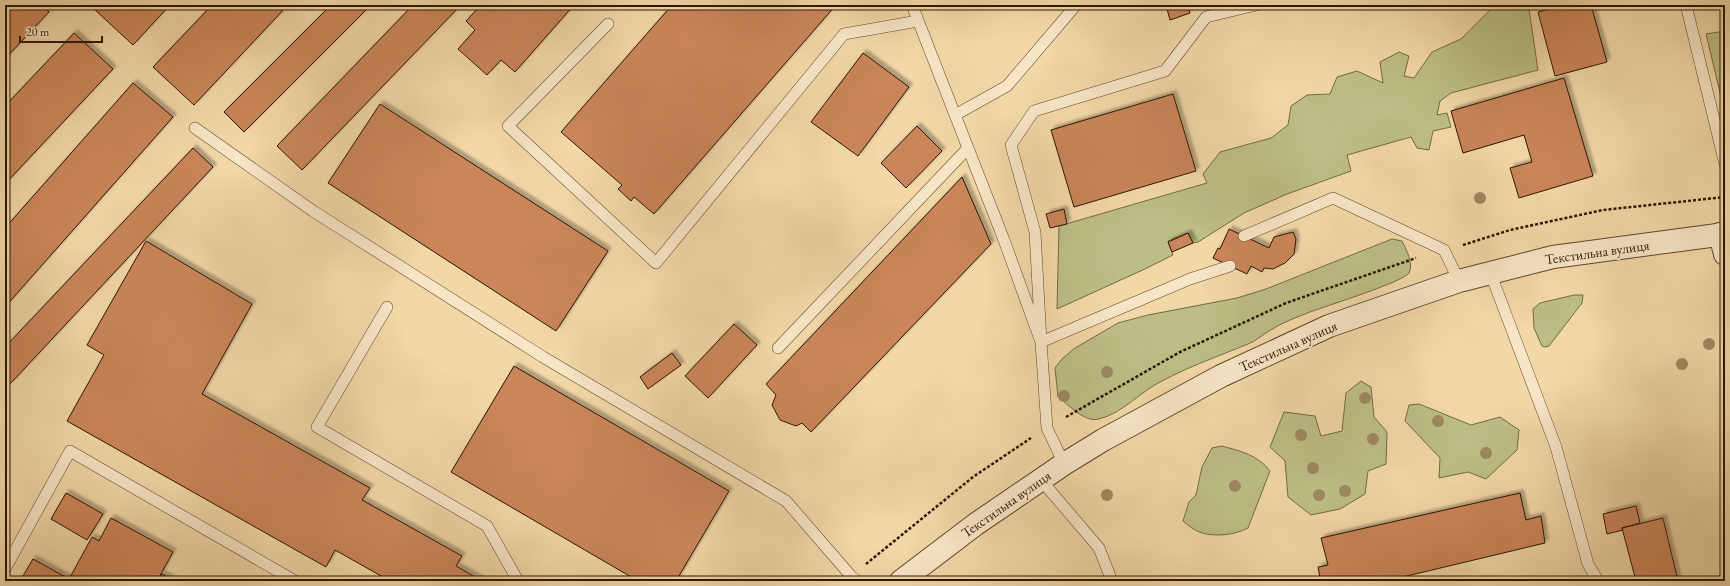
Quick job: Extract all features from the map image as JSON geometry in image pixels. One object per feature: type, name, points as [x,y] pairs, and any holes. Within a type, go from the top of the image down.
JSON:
[{"type":"street","name":"Текстильна вулиця","points":[[901,581],[976,524],[1064,464],[1103,440],[1221,376],[1329,326],[1459,281],[1553,257],[1723,241]]},
{"type":"lane","points":[[912,5],[1041,342]]},
{"type":"lane","points":[[955,115],[1007,86],[1076,5]]},
{"type":"lane","points":[[1064,464],[1047,428],[1035,232],[1011,145],[1034,111],[1165,71],[1206,17],[1256,5]]},
{"type":"lane","points":[[1686,5],[1725,164]]},
{"type":"lane","points":[[608,24],[508,126],[656,264],[844,34],[918,21]]},
{"type":"lane","points":[[195,128],[313,211],[537,353],[786,501],[854,579]]},
{"type":"lane","points":[[778,348],[968,148]]},
{"type":"lane","points":[[1244,236],[1333,198],[1444,250],[1459,281]]},
{"type":"lane","points":[[1041,342],[1190,279],[1230,266]]},
{"type":"lane","points":[[1490,272],[1556,447],[1588,564],[1598,581]]},
{"type":"lane","points":[[387,307],[317,427],[487,526],[518,581]]},
{"type":"lane","points":[[5,569],[70,451],[295,581]]},
{"type":"lane","points":[[1041,480],[1099,548],[1112,581]]},
{"type":"path","points":[[854,579],[973,477],[1047,428]]},
{"type":"green space","points":[[1495,5],[1531,5],[1529,9],[1538,70],[1451,93],[1440,101],[1437,115],[1447,113],[1451,127],[1433,131],[1429,150],[1417,148],[1411,137],[1347,155],[1351,171],[1287,194],[1244,213],[1198,242],[1193,243],[1188,233],[1168,241],[1173,255],[1057,309],[1059,226],[1207,183],[1203,174],[1220,152],[1271,138],[1288,125],[1291,106],[1307,95],[1330,94],[1337,77],[1357,71],[1383,83],[1380,62],[1399,52],[1409,56],[1404,76],[1414,78],[1432,52],[1461,39]]},
{"type":"green space","points":[[1725,31],[1725,113],[1706,34]]},
{"type":"green space","points":[[1392,239],[1402,241],[1409,257],[1411,265],[1409,273],[1404,277],[1284,323],[1251,343],[1194,366],[1154,385],[1124,407],[1108,416],[1094,420],[1088,418],[1077,412],[1058,397],[1055,368],[1062,359],[1075,348],[1118,323],[1148,315],[1237,298],[1266,289]]},
{"type":"green space","points":[[1574,295],[1583,295],[1582,303],[1549,346],[1542,346],[1534,328],[1533,309],[1540,303]]},
{"type":"green space","points":[[1361,381],[1371,387],[1374,417],[1387,432],[1386,464],[1368,471],[1365,494],[1340,509],[1311,515],[1288,497],[1285,461],[1270,447],[1284,412],[1315,416],[1321,436],[1342,431],[1346,393]]},
{"type":"green space","points":[[1419,404],[1471,425],[1500,417],[1519,430],[1517,450],[1486,479],[1468,472],[1439,478],[1440,458],[1405,421],[1409,405]]},
{"type":"green space","points":[[1222,446],[1254,457],[1270,471],[1248,528],[1231,534],[1219,535],[1202,533],[1183,521],[1189,502],[1196,495],[1202,467],[1212,448]]},
{"type":"building","points":[[5,5],[41,5],[49,12],[5,59]]},
{"type":"building","points":[[98,5],[170,5],[133,45],[94,9]]},
{"type":"building","points":[[212,5],[288,5],[194,105],[153,67]]},
{"type":"building","points":[[331,5],[371,5],[244,132],[224,112]]},
{"type":"building","points":[[413,5],[461,5],[302,170],[277,146]]},
{"type":"building","points":[[481,5],[574,5],[515,72],[501,60],[487,75],[458,49],[475,30],[466,21]]},
{"type":"building","points":[[672,5],[836,5],[654,214],[634,197],[631,201],[618,189],[622,185],[561,132]]},
{"type":"building","points":[[1166,5],[1187,5],[1190,13],[1170,20]]},
{"type":"building","points":[[1563,5],[1591,5],[1607,62],[1555,76],[1538,12]]},
{"type":"building","points":[[74,33],[113,69],[5,184],[5,106]]},
{"type":"building","points":[[863,53],[909,87],[858,156],[811,122]]},
{"type":"building","points":[[1564,78],[1593,176],[1519,198],[1510,168],[1532,162],[1524,135],[1463,153],[1451,111]]},
{"type":"building","points":[[133,83],[173,117],[5,307],[5,228]]},
{"type":"building","points":[[1173,94],[1196,171],[1074,207],[1051,130]]},
{"type":"building","points":[[380,104],[608,251],[556,331],[328,183]]},
{"type":"building","points":[[917,126],[942,151],[906,188],[881,163]]},
{"type":"building","points":[[193,148],[213,167],[10,384],[5,379],[5,347]]},
{"type":"building","points":[[962,177],[991,244],[811,432],[802,423],[796,426],[780,420],[772,405],[776,395],[766,384]]},
{"type":"building","points":[[1064,209],[1067,224],[1050,228],[1046,214]]},
{"type":"building","points":[[1229,229],[1269,248],[1274,237],[1293,232],[1296,239],[1294,254],[1285,263],[1273,269],[1264,268],[1262,272],[1251,266],[1247,274],[1213,258],[1218,248],[1220,249]]},
{"type":"building","points":[[1188,233],[1193,243],[1172,252],[1168,242]]},
{"type":"building","points":[[146,241],[252,304],[202,394],[370,488],[362,500],[462,556],[456,566],[482,581],[390,581],[335,550],[326,567],[67,421],[104,355],[87,345]]},
{"type":"building","points":[[734,324],[757,345],[708,398],[685,376]]},
{"type":"building","points":[[672,353],[681,365],[648,389],[640,377]]},
{"type":"building","points":[[514,366],[729,491],[676,581],[638,581],[451,472]]},
{"type":"building","points":[[66,493],[103,514],[87,540],[51,519]]},
{"type":"building","points":[[1520,493],[1526,520],[1541,516],[1545,543],[1386,581],[1317,581],[1316,579],[1320,578],[1318,567],[1328,565],[1321,538]]},
{"type":"building","points":[[1636,506],[1640,523],[1622,528],[1623,530],[1607,534],[1603,514]]},
{"type":"building","points":[[111,518],[173,552],[157,581],[68,581],[92,537],[99,541]]},
{"type":"building","points":[[1663,518],[1678,581],[1636,581],[1622,528]]},
{"type":"building","points":[[33,559],[69,579],[68,581],[20,581]]},
{"type":"building","points":[[162,574],[175,581],[157,581]]}]
